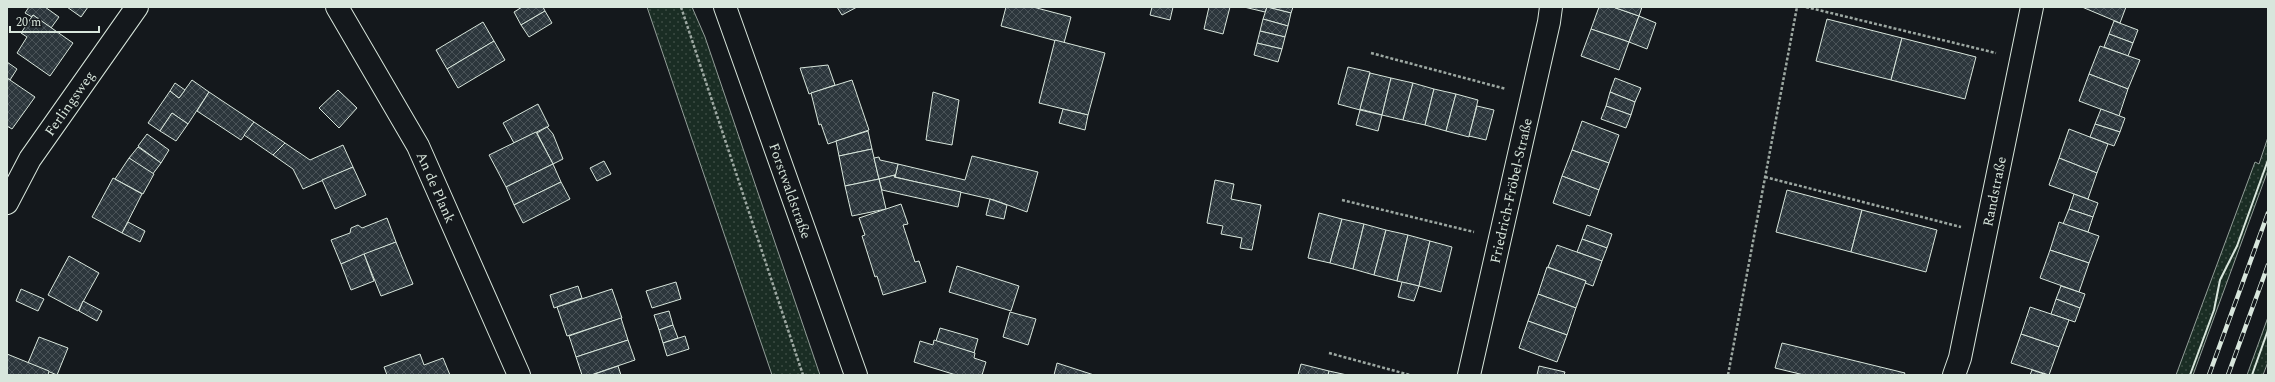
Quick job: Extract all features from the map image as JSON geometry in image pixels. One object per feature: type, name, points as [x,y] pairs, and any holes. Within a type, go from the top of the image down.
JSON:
[{"type":"street","name":"Ferlingsweg","points":[[7,203],[30,159],[137,7]]},
{"type":"street","name":"An de Plank","points":[[337,7],[418,146],[519,375]]},
{"type":"street","name":"Forstwaldstraße","points":[[725,7],[856,375]]},
{"type":"street","name":"Friedrich-Fröbel-Straße","points":[[1469,375],[1533,96],[1551,7]]},
{"type":"street","name":"Randstraße","points":[[1954,375],[1986,233],[2032,7]]},
{"type":"path","points":[[681,7],[803,375]]},
{"type":"path","points":[[1728,375],[1798,7]]},
{"type":"path","points":[[1806,7],[2021,59]]},
{"type":"path","points":[[1371,53],[1533,96]]},
{"type":"path","points":[[1765,177],[1986,233]]},
{"type":"path","points":[[1342,200],[1500,239]]},
{"type":"path","points":[[1329,353],[1410,375]]},
{"type":"green space","points":[[647,7],[692,7],[705,37],[820,375],[772,375]]},
{"type":"green space","points":[[2268,137],[2268,170],[2193,375],[2176,375],[2255,162],[2259,164]]},
{"type":"green space","points":[[2268,317],[2268,362],[2263,375],[2247,375]]},
{"type":"building","points":[[29,7],[45,7],[59,17],[51,28],[33,15],[32,17],[25,13]]},
{"type":"building","points":[[67,7],[88,7],[81,17]]},
{"type":"building","points":[[522,7],[543,7],[545,11],[521,25],[514,12]]},
{"type":"building","points":[[837,7],[857,7],[842,15]]},
{"type":"building","points":[[1006,7],[1033,7],[1071,17],[1064,43],[1001,26]]},
{"type":"building","points":[[1152,7],[1173,7],[1170,20],[1150,15]]},
{"type":"building","points":[[1209,7],[1230,7],[1223,34],[1204,29]]},
{"type":"building","points":[[1244,7],[1267,7],[1265,12]]},
{"type":"building","points":[[1267,7],[1293,7],[1291,13]]},
{"type":"building","points":[[1267,7],[1291,13],[1288,26],[1263,19]]},
{"type":"building","points":[[1599,7],[1613,7],[1639,16],[1629,42],[1591,29]]},
{"type":"building","points":[[1613,7],[1642,7],[1639,16]]},
{"type":"building","points":[[2082,7],[2126,7],[2120,23]]},
{"type":"building","points":[[545,11],[552,23],[529,37],[521,25]]},
{"type":"building","points":[[33,15],[73,43],[50,76],[17,53],[27,37],[21,33]]},
{"type":"building","points":[[1639,16],[1656,23],[1647,49],[1629,42]]},
{"type":"building","points":[[1263,19],[1288,26],[1285,37],[1260,31]]},
{"type":"building","points":[[1827,19],[1902,38],[1891,80],[1816,61]]},
{"type":"building","points":[[2114,21],[2138,30],[2133,43],[2109,34]]},
{"type":"building","points":[[483,22],[494,41],[447,69],[436,50]]},
{"type":"building","points":[[1591,29],[1629,42],[1619,70],[1581,56]]},
{"type":"building","points":[[1260,31],[1285,37],[1282,49],[1257,43]]},
{"type":"building","points":[[2109,34],[2133,43],[2128,56],[2104,47]]},
{"type":"building","points":[[1902,38],[1976,57],[1965,99],[1891,80]]},
{"type":"building","points":[[1055,40],[1105,53],[1088,115],[1039,103]]},
{"type":"building","points":[[494,41],[505,60],[458,88],[447,69]]},
{"type":"building","points":[[1257,43],[1282,49],[1278,62],[1254,55]]},
{"type":"building","points":[[2100,46],[2140,60],[2128,89],[2089,74]]},
{"type":"building","points":[[7,62],[17,69],[10,80],[7,78]]},
{"type":"building","points":[[828,65],[835,85],[809,94],[800,68]]},
{"type":"building","points":[[1348,67],[1370,72],[1360,110],[1338,104]]},
{"type":"building","points":[[1370,73],[1391,78],[1382,115],[1360,109]]},
{"type":"building","points":[[2089,74],[2128,89],[2119,116],[2079,101]]},
{"type":"building","points":[[7,78],[35,97],[12,129],[7,126]]},
{"type":"building","points":[[1391,78],[1413,83],[1403,120],[1382,115]]},
{"type":"building","points":[[1615,78],[1641,88],[1635,102],[1610,92]]},
{"type":"building","points":[[192,80],[209,92],[188,124],[172,113],[160,131],[148,123],[170,91],[179,98]]},
{"type":"building","points":[[852,80],[869,130],[828,144],[821,124],[819,125],[811,93]]},
{"type":"building","points":[[175,83],[185,90],[179,98],[170,91]]},
{"type":"building","points":[[1413,83],[1434,89],[1425,125],[1403,120]]},
{"type":"building","points":[[1434,89],[1456,94],[1446,131],[1425,125]]},
{"type":"building","points":[[338,90],[357,108],[339,128],[319,108]]},
{"type":"building","points":[[209,92],[254,122],[241,140],[197,111]]},
{"type":"building","points":[[933,92],[959,100],[952,145],[926,140]]},
{"type":"building","points":[[1610,92],[1635,102],[1631,115],[1606,106]]},
{"type":"building","points":[[1456,94],[1478,100],[1469,137],[1446,131]]},
{"type":"building","points":[[538,104],[549,126],[514,143],[503,123]]},
{"type":"building","points":[[1477,106],[1494,110],[1486,140],[1469,136]]},
{"type":"building","points":[[1606,106],[1631,115],[1626,128],[1601,119]]},
{"type":"building","points":[[1063,109],[1088,115],[1085,130],[1059,123]]},
{"type":"building","points":[[2101,109],[2125,118],[2120,132],[2095,124]]},
{"type":"building","points":[[1360,110],[1382,115],[1378,131],[1356,125]]},
{"type":"building","points":[[172,113],[188,124],[176,141],[160,131]]},
{"type":"building","points":[[1582,121],[1619,135],[1609,163],[1572,150]]},
{"type":"building","points":[[254,122],[285,143],[273,155],[244,135]]},
{"type":"building","points":[[2095,124],[2120,132],[2114,146],[2090,137]]},
{"type":"building","points":[[547,127],[553,134],[563,159],[553,164],[537,133]]},
{"type":"building","points":[[2069,129],[2108,144],[2097,173],[2059,158]]},
{"type":"building","points":[[868,131],[872,149],[839,156],[836,141]]},
{"type":"building","points":[[536,132],[553,164],[506,187],[489,155]]},
{"type":"building","points":[[147,134],[169,150],[161,163],[138,146]]},
{"type":"building","points":[[285,143],[310,160],[343,145],[353,167],[303,189],[293,169],[273,155]]},
{"type":"building","points":[[138,147],[161,163],[152,175],[129,158]]},
{"type":"building","points":[[872,149],[879,179],[845,186],[839,156]]},
{"type":"building","points":[[1572,150],[1609,163],[1599,190],[1562,176]]},
{"type":"building","points":[[972,156],[1038,172],[1027,212],[994,200],[895,177],[898,164],[965,180]]},
{"type":"building","points":[[879,157],[880,160],[898,164],[895,177],[895,175],[879,179],[874,158]]},
{"type":"building","points":[[129,158],[154,174],[143,194],[115,179]]},
{"type":"building","points":[[2059,158],[2097,173],[2088,199],[2049,185]]},
{"type":"building","points":[[604,161],[611,174],[597,181],[590,168]]},
{"type":"building","points":[[553,164],[561,182],[514,205],[506,187]]},
{"type":"building","points":[[353,167],[366,195],[335,209],[322,180]]},
{"type":"building","points":[[895,175],[894,177],[961,192],[958,207],[882,190],[879,179]]},
{"type":"building","points":[[1562,176],[1599,190],[1590,216],[1553,203]]},
{"type":"building","points":[[113,178],[142,194],[122,233],[92,217]]},
{"type":"building","points":[[879,179],[886,209],[852,216],[845,186]]},
{"type":"building","points":[[1215,180],[1234,184],[1231,199],[1261,205],[1252,250],[1240,248],[1242,238],[1221,234],[1223,226],[1207,223]]},
{"type":"building","points":[[561,182],[570,199],[523,223],[514,205]]},
{"type":"building","points":[[1787,190],[1862,210],[1851,252],[1776,232]]},
{"type":"building","points":[[2074,194],[2098,203],[2093,217],[2069,209]]},
{"type":"building","points":[[990,199],[1007,205],[1004,219],[986,215]]},
{"type":"building","points":[[901,204],[908,224],[903,225],[915,262],[919,261],[926,282],[883,295],[877,276],[875,277],[862,236],[865,235],[859,218]]},
{"type":"building","points":[[2069,209],[2093,217],[2088,232],[2063,224]]},
{"type":"building","points":[[1862,210],[1937,230],[1926,272],[1851,252]]},
{"type":"building","points":[[1319,213],[1342,219],[1330,263],[1308,258]]},
{"type":"building","points":[[387,218],[396,242],[341,264],[331,240],[350,233],[351,228],[358,225],[362,228]]},
{"type":"building","points":[[1342,219],[1364,224],[1353,269],[1330,263]]},
{"type":"building","points":[[128,222],[145,231],[140,242],[122,233]]},
{"type":"building","points":[[2059,222],[2099,236],[2089,263],[2050,250]]},
{"type":"building","points":[[1364,224],[1386,230],[1374,275],[1353,269]]},
{"type":"building","points":[[1587,225],[1612,234],[1607,248],[1582,239]]},
{"type":"building","points":[[1386,230],[1408,235],[1397,281],[1374,275]]},
{"type":"building","points":[[1408,235],[1430,241],[1419,286],[1397,281]]},
{"type":"building","points":[[1582,239],[1607,248],[1602,261],[1577,252]]},
{"type":"building","points":[[1430,241],[1452,247],[1441,292],[1419,286]]},
{"type":"building","points":[[396,242],[413,284],[381,296],[364,254]]},
{"type":"building","points":[[1557,245],[1602,261],[1593,286],[1585,283],[1586,281],[1548,267]]},
{"type":"building","points":[[2050,250],[2089,263],[2079,292],[2040,278]]},
{"type":"building","points":[[364,254],[374,281],[351,290],[341,264]]},
{"type":"building","points":[[69,256],[99,273],[78,311],[48,295]]},
{"type":"building","points":[[957,266],[1019,286],[1011,311],[949,292]]},
{"type":"building","points":[[1547,267],[1586,281],[1576,308],[1538,294]]},
{"type":"building","points":[[676,282],[681,299],[652,308],[646,291]]},
{"type":"building","points":[[1402,282],[1419,286],[1414,301],[1398,297]]},
{"type":"building","points":[[578,286],[582,298],[554,308],[550,295]]},
{"type":"building","points":[[2061,286],[2085,294],[2080,308],[2056,299]]},
{"type":"building","points":[[21,289],[44,299],[38,311],[16,301]]},
{"type":"building","points":[[612,289],[622,318],[567,336],[557,307]]},
{"type":"building","points":[[1538,294],[1576,308],[1567,335],[1528,321]]},
{"type":"building","points":[[2056,299],[2080,308],[2075,322],[2051,314]]},
{"type":"building","points":[[83,301],[102,311],[97,321],[79,311]]},
{"type":"building","points":[[2030,307],[2069,320],[2059,347],[2021,334]]},
{"type":"building","points":[[669,311],[673,325],[659,330],[654,315]]},
{"type":"building","points":[[1010,312],[1036,319],[1028,345],[1003,337]]},
{"type":"building","points":[[621,318],[628,340],[576,357],[569,336]]},
{"type":"building","points":[[1528,321],[1567,335],[1557,362],[1519,348]]},
{"type":"building","points":[[673,325],[678,338],[663,343],[659,330]]},
{"type":"building","points":[[940,328],[978,339],[974,353],[936,341]]},
{"type":"building","points":[[2021,334],[2059,347],[2049,375],[2011,363]]},
{"type":"building","points":[[685,336],[689,349],[667,356],[663,343]]},
{"type":"building","points":[[39,337],[68,348],[57,375],[28,363]]},
{"type":"building","points":[[628,340],[635,360],[591,375],[582,375],[576,357]]},
{"type":"building","points":[[934,340],[975,353],[974,358],[986,362],[982,375],[956,375],[914,362],[920,341],[933,345]]},
{"type":"building","points":[[1782,343],[1905,373],[1904,375],[1804,375],[1775,368]]},
{"type":"building","points":[[7,354],[49,371],[48,375],[7,375]]},
{"type":"building","points":[[420,354],[424,365],[443,358],[450,375],[387,375],[384,367]]},
{"type":"building","points":[[1057,363],[1094,375],[1054,375]]},
{"type":"building","points":[[1301,364],[1329,371],[1328,375],[1298,375]]},
{"type":"building","points":[[618,366],[621,375],[592,375]]},
{"type":"building","points":[[1539,366],[1565,372],[1564,375],[1537,375]]},
{"type":"building","points":[[2032,370],[2047,375],[2030,375]]},
{"type":"building","points":[[1329,371],[1347,375],[1328,375]]},
{"type":"railway","points":[[2209,375],[2268,213]]},
{"type":"railway","points":[[2228,375],[2268,265]]},
{"type":"wall","points":[[2190,375],[2214,310],[2220,280],[2237,246],[2268,160]]},
{"type":"wall","points":[[2252,375],[2268,330]]}]
